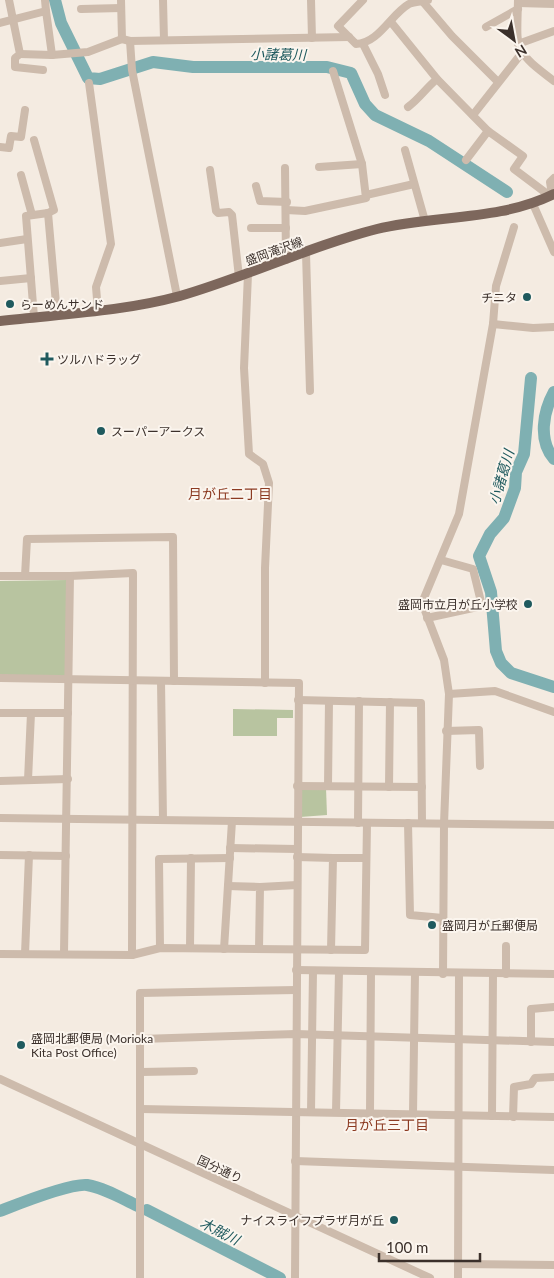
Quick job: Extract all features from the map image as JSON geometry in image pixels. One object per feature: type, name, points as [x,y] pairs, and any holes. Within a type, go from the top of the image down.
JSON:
[{"type":"main road","name":"盛岡滝沢線","points":[[0,320],[137,306],[243,276],[374,230],[425,220],[493,213],[533,204],[552,195]]},
{"type":"street","points":[[9,0],[20,54]]},
{"type":"street","points":[[45,0],[52,55]]},
{"type":"street","points":[[163,0],[164,40]]},
{"type":"street","points":[[311,0],[312,38]]},
{"type":"street","points":[[363,0],[338,26],[356,44],[363,44],[391,22],[399,11],[411,3],[426,1],[452,36],[498,82]]},
{"type":"street","points":[[81,9],[121,4],[126,40],[177,296]]},
{"type":"street","points":[[486,27],[518,4],[554,4]]},
{"type":"street","points":[[518,4],[518,44],[521,54],[554,81]]},
{"type":"street","points":[[0,23],[46,10]]},
{"type":"street","points":[[391,22],[437,79],[488,131],[524,156],[514,169],[552,195]]},
{"type":"street","points":[[518,44],[554,31]]},
{"type":"street","points":[[43,70],[15,67],[15,58],[20,54],[77,54],[126,40],[349,37]]},
{"type":"street","points":[[363,44],[378,74],[385,95]]},
{"type":"street","points":[[473,115],[521,54]]},
{"type":"street","points":[[332,71],[362,164],[366,195]]},
{"type":"street","points":[[408,107],[422,97],[424,91],[437,79]]},
{"type":"street","points":[[89,83],[111,244],[96,287],[98,311]]},
{"type":"street","points":[[0,147],[9,148],[11,136],[21,137],[25,110]]},
{"type":"street","points":[[466,160],[488,131]]},
{"type":"street","points":[[34,140],[54,210],[48,213],[26,216],[34,317]]},
{"type":"street","points":[[404,150],[425,220]]},
{"type":"street","points":[[319,167],[362,164]]},
{"type":"street","points":[[285,168],[287,206],[286,260]]},
{"type":"street","points":[[210,170],[216,211],[218,213],[229,212],[232,215],[243,276],[244,368],[249,454],[263,464],[269,483],[265,568],[265,683]]},
{"type":"street","points":[[21,174],[32,215]]},
{"type":"street","points":[[552,195],[550,182],[554,178]]},
{"type":"street","points":[[256,186],[260,202],[305,211],[366,198],[366,195],[414,184]]},
{"type":"street","points":[[533,204],[554,252]]},
{"type":"street","points":[[48,213],[57,315]]},
{"type":"street","points":[[443,974],[444,824],[446,731],[449,694],[444,660],[427,618],[424,598],[459,514],[493,324],[496,286],[514,227]]},
{"type":"street","points":[[251,228],[286,228]]},
{"type":"street","points":[[0,243],[28,238]]},
{"type":"street","points":[[306,253],[310,391]]},
{"type":"street","points":[[0,281],[31,278]]},
{"type":"street","points":[[493,324],[533,328],[554,327]]},
{"type":"street","points":[[25,576],[27,539],[173,537],[174,681]]},
{"type":"street","points":[[427,618],[482,606],[473,569],[441,560]]},
{"type":"street","points":[[0,576],[70,576],[133,573],[132,955]]},
{"type":"street","points":[[64,953],[70,576]]},
{"type":"street","points":[[0,678],[299,683],[295,1278]]},
{"type":"street","points":[[161,681],[163,820]]},
{"type":"street","points":[[449,694],[496,691],[554,712]]},
{"type":"street","points":[[298,700],[422,703],[422,823]]},
{"type":"street","points":[[328,786],[329,700]]},
{"type":"street","points":[[0,954],[132,955],[160,948],[365,950],[366,858],[359,786],[359,701]]},
{"type":"street","points":[[389,787],[390,702]]},
{"type":"street","points":[[0,713],[68,713]]},
{"type":"street","points":[[28,780],[31,713]]},
{"type":"street","points":[[446,731],[479,730],[480,766]]},
{"type":"street","points":[[0,782],[68,779]]},
{"type":"street","points":[[297,786],[422,787]]},
{"type":"street","points":[[0,818],[554,825]]},
{"type":"street","points":[[224,949],[232,821]]},
{"type":"street","points":[[408,823],[410,915],[443,918]]},
{"type":"street","points":[[230,848],[333,858],[366,858]]},
{"type":"street","points":[[24,954],[29,855]]},
{"type":"street","points":[[0,856],[66,856]]},
{"type":"street","points":[[160,948],[159,858],[230,858]]},
{"type":"street","points":[[190,948],[191,858]]},
{"type":"street","points":[[331,950],[333,858]]},
{"type":"street","points":[[228,886],[297,885]]},
{"type":"street","points":[[258,949],[260,887]]},
{"type":"street","points":[[506,946],[506,974]]},
{"type":"street","points":[[296,970],[443,974],[554,974]]},
{"type":"street","points":[[311,1112],[313,971]]},
{"type":"street","points":[[336,1112],[339,971]]},
{"type":"street","points":[[370,1113],[371,972]]},
{"type":"street","points":[[413,1114],[415,973]]},
{"type":"street","points":[[458,1278],[459,974]]},
{"type":"street","points":[[492,1116],[493,974]]},
{"type":"street","points":[[140,1278],[142,1145],[140,1109],[140,993],[296,990]]},
{"type":"street","points":[[531,1042],[531,1008],[554,1008]]},
{"type":"street","points":[[141,1039],[296,1034],[554,1042]]},
{"type":"street","points":[[141,1072],[194,1071]]},
{"type":"street","points":[[513,1116],[514,1087],[531,1084],[536,1078],[554,1077]]},
{"type":"street","name":"国分通り","points":[[0,1079],[428,1278]]},
{"type":"street","points":[[140,1109],[554,1118]]},
{"type":"street","points":[[295,1161],[554,1170]]},
{"type":"street","points":[[458,1264],[554,1265]]},
{"type":"green space","points":[[67,580],[69,676],[0,675],[0,581]]},
{"type":"green space","points":[[233,709],[293,710],[293,718],[277,718],[277,736],[233,736]]},
{"type":"green space","points":[[326,788],[327,815],[300,817],[299,789]]},
{"type":"waterway","name":"小諸葛川","points":[[55,0],[61,23],[88,78],[100,79],[153,62],[193,67],[327,67],[351,73],[365,104],[375,115],[429,141],[507,192]]},
{"type":"waterway","name":"小諸葛川","points":[[531,378],[524,454],[516,472],[515,488],[504,518],[490,534],[479,556],[491,592],[496,651],[501,663],[511,673],[554,687]]},
{"type":"waterway","points":[[554,392],[547,408],[544,426],[546,443],[554,459]]},
{"type":"waterway","name":"木賊川","points":[[0,1211],[79,1185],[100,1188],[138,1206]]},
{"type":"waterway","name":"木賊川","points":[[147,1210],[280,1278]]},
{"type":"place","name":"チニタ","points":[[527,297]]},
{"type":"place","name":"らーめんサンド","points":[[10,304]]},
{"type":"place","name":"ツルハドラッグ","points":[[47,359]]},
{"type":"place","name":"スーパーアークス","points":[[101,431]]},
{"type":"place","name":"盛岡市立月が丘小学校","points":[[528,604]]},
{"type":"place","name":"盛岡月が丘郵便局","points":[[432,925]]},
{"type":"place","name":"盛岡北郵便局 (Morioka Kita Post Office)","points":[[21,1045]]},
{"type":"place","name":"ナイスライフプラザ月が丘","points":[[394,1220]]},
{"type":"district","name":"月が丘二丁目","points":[[230,493]]},
{"type":"district","name":"月が丘三丁目","points":[[387,1124]]}]
